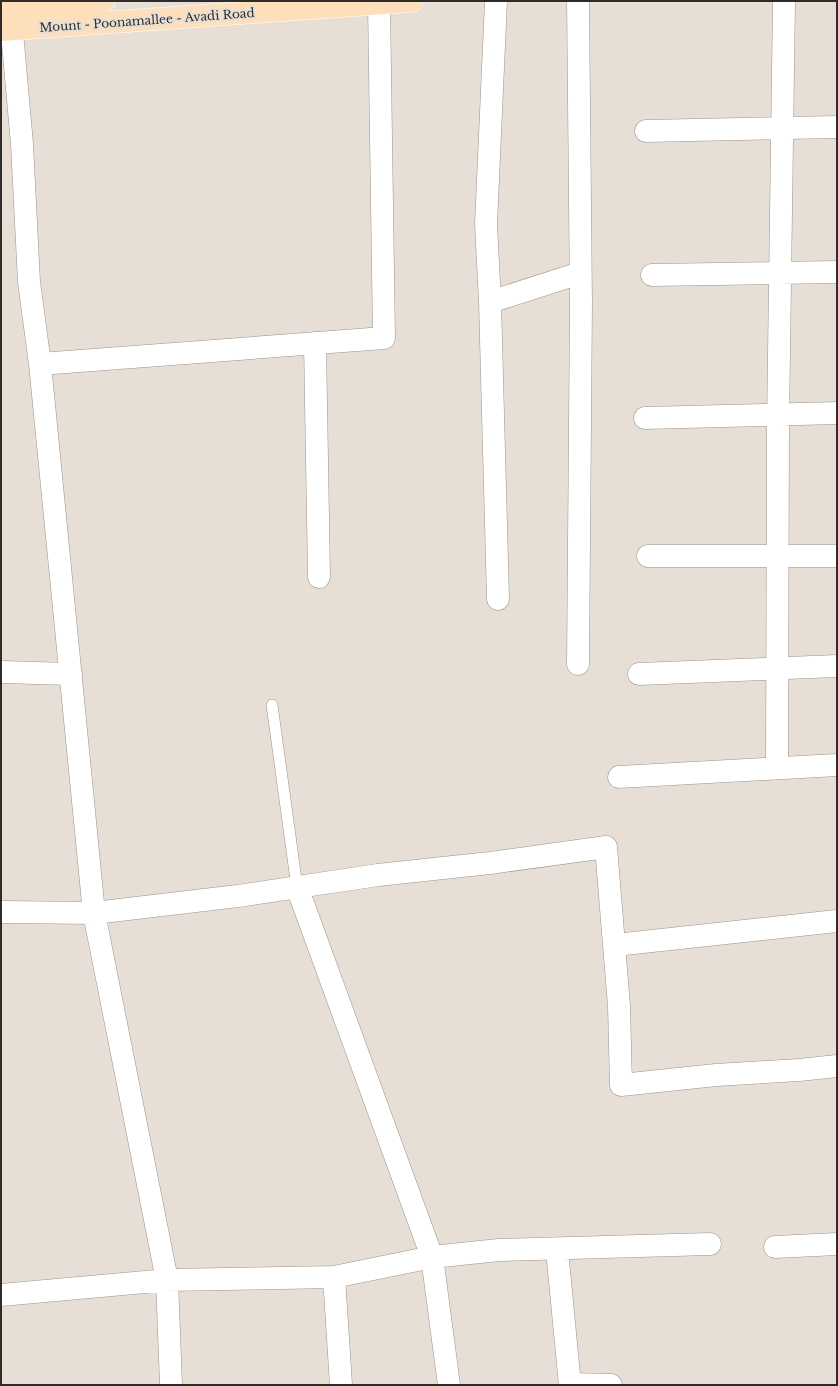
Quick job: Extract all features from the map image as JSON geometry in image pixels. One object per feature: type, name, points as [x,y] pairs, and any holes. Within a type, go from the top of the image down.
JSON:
[{"type":"main road","name":"Mount - Poonamallee - Avadi Road","points":[[5,7],[104,1]]},
{"type":"main road","name":"Mount - Poonamallee - Avadi Road","points":[[6,29],[412,1]]},
{"type":"street","points":[[496,1],[486,224],[490,302],[498,598]]},
{"type":"street","points":[[578,1],[580,273],[578,664]]},
{"type":"street","points":[[777,767],[778,414],[784,1]]},
{"type":"street","points":[[40,364],[384,338],[379,4]]},
{"type":"street","points":[[5,7],[6,29],[22,144],[29,282],[40,364],[94,913],[167,1280],[171,1385]]},
{"type":"street","points":[[646,131],[783,127],[837,128]]},
{"type":"street","points":[[652,275],[837,272]]},
{"type":"street","points":[[490,302],[580,273]]},
{"type":"street","points":[[315,343],[319,577]]},
{"type":"street","points":[[645,418],[837,413]]},
{"type":"street","points":[[648,556],[837,556]]},
{"type":"street","points":[[639,674],[837,666]]},
{"type":"street","points":[[1,672],[71,674]]},
{"type":"street","points":[[619,776],[837,764]]},
{"type":"street","points":[[1,912],[94,913],[606,847],[619,1006],[621,1085],[716,1074],[799,1070],[837,1066]]},
{"type":"street","points":[[297,887],[432,1257],[449,1385]]},
{"type":"street","points":[[615,945],[837,921]]},
{"type":"street","points":[[1,1296],[167,1280],[334,1277],[432,1257],[499,1250],[557,1250],[710,1244]]},
{"type":"street","points":[[775,1247],[837,1244]]},
{"type":"street","points":[[557,1250],[570,1385],[611,1385]]},
{"type":"street","points":[[334,1277],[341,1385]]},
{"type":"lane","points":[[272,705],[297,887]]}]
